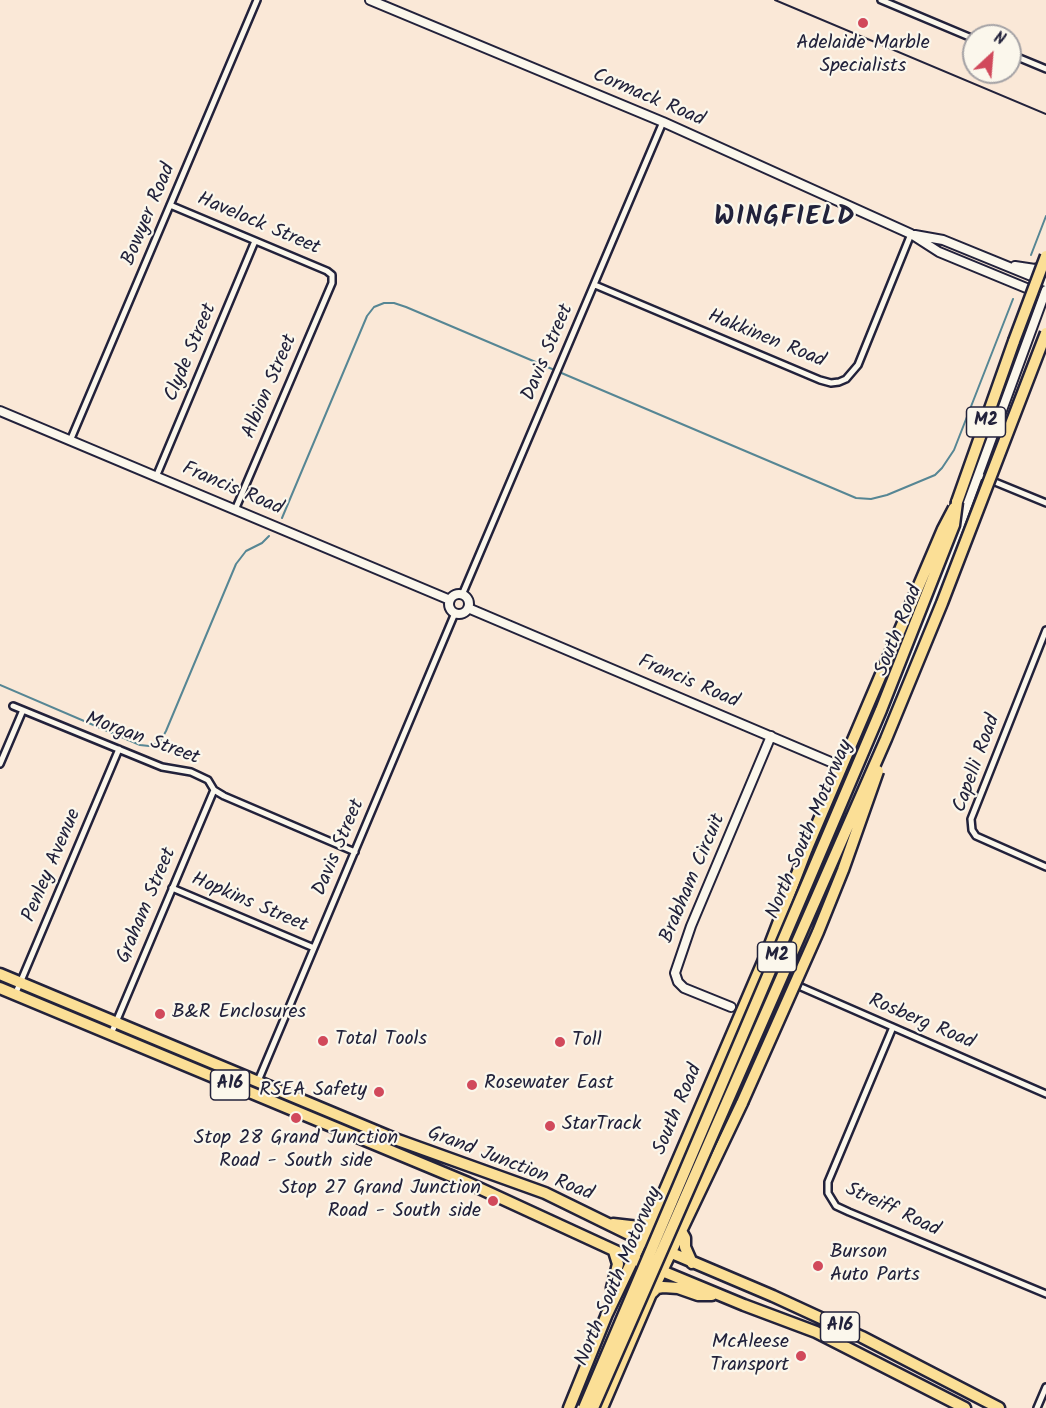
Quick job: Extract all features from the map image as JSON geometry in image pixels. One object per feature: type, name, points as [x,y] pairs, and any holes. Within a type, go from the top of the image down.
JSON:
[{"type":"highway","name":"North South Motorway","points":[[584,1408],[881,710],[954,525],[957,502],[1046,256]]},
{"type":"highway","name":"North South Motorway","points":[[593,1408],[886,739],[942,603],[1046,333]]},
{"type":"highway","name":"South Road","points":[[569,1408],[607,1314],[656,1211],[766,955],[807,848],[943,529],[957,502]]},
{"type":"highway","points":[[602,1408],[650,1296],[742,1103],[818,932],[873,788],[886,739]]},
{"type":"highway","name":"Grand Junction Road","points":[[0,974],[395,1139],[545,1193],[641,1240],[862,1337],[999,1408]]},
{"type":"highway","name":"Grand Junction Road","points":[[0,988],[468,1183],[662,1272],[816,1332],[965,1408]]},
{"type":"highway","points":[[607,1224],[639,1227],[656,1211]]},
{"type":"highway","points":[[681,1231],[692,1263]]},
{"type":"highway","points":[[607,1314],[609,1297],[617,1271],[618,1261],[614,1251]]},
{"type":"highway","points":[[620,1287],[635,1281],[643,1284],[650,1296]]},
{"type":"highway","points":[[650,1296],[657,1288],[663,1287],[678,1288],[698,1295],[721,1296]]},
{"type":"street","name":"Bowyer Road","points":[[70,441],[257,0]]},
{"type":"street","name":"Cormack Road","points":[[370,0],[663,122],[911,234],[939,252],[1045,294]]},
{"type":"street","points":[[881,0],[962,34]]},
{"type":"street","points":[[1022,59],[1046,69]]},
{"type":"street","name":"Davis Street","points":[[462,595],[663,122]]},
{"type":"street","name":"Havelock Street","points":[[170,205],[332,275]]},
{"type":"street","name":"Cormack Road","points":[[911,234],[943,240],[1046,282]]},
{"type":"street","name":"Hakkinen Road","points":[[595,285],[820,380],[839,382],[846,379],[858,365],[911,234]]},
{"type":"street","name":"Clyde Street","points":[[156,477],[255,241]]},
{"type":"street","points":[[1004,265],[1035,268],[1046,265]]},
{"type":"street","name":"Albion Street","points":[[235,510],[332,283],[332,275]]},
{"type":"street","name":"South Road","points":[[784,980],[780,970],[781,961],[924,623],[1045,294]]},
{"type":"street","points":[[1035,321],[1046,317]]},
{"type":"street","name":"Francis Road","points":[[0,411],[450,600]]},
{"type":"street","points":[[978,475],[1046,503]]},
{"type":"street","points":[[455,595],[462,595],[469,602],[468,608],[461,614],[455,613],[451,609],[450,600],[455,595]]},
{"type":"street","name":"Francis Road","points":[[468,608],[860,775]]},
{"type":"street","name":"Davis Street","points":[[252,1094],[455,613]]},
{"type":"street","name":"Capelli Road","points":[[1046,630],[972,819],[972,830],[976,836],[1046,867]]},
{"type":"street","name":"Morgan Street","points":[[13,706],[162,768],[191,772],[208,780],[214,790],[224,796],[355,852]]},
{"type":"street","points":[[0,764],[22,710]]},
{"type":"street","name":"Brabham Circuit","points":[[731,1007],[684,988],[678,982],[675,973],[691,926],[771,736]]},
{"type":"street","name":"Penley Avenue","points":[[15,994],[119,749]]},
{"type":"street","name":"Graham Street","points":[[111,1035],[214,790]]},
{"type":"street","name":"Hopkins Street","points":[[172,888],[314,948]]},
{"type":"street","name":"Rosberg Road","points":[[784,980],[1046,1094]]},
{"type":"street","points":[[736,1023],[731,1007],[744,1003]]},
{"type":"street","name":"Streiff Road","points":[[893,1027],[828,1182],[828,1193],[836,1206],[1046,1294]]},
{"type":"street","points":[[1037,1408],[1046,1387]]},
{"type":"waterway","points":[[1031,255],[1046,216]]},
{"type":"waterway","points":[[282,518],[367,316],[374,307],[384,303],[406,307],[856,498],[871,499],[887,495],[935,475],[942,468],[954,450],[1013,299]]},
{"type":"waterway","points":[[0,685],[140,745],[155,744],[161,740],[166,731],[236,564],[246,551],[262,543],[269,536]]},
{"type":"railway","points":[[775,0],[1046,114]]},
{"type":"place","name":"Adelaide Marble Specialists","points":[[863,23]]},
{"type":"place","name":"B&R Enclosures","points":[[160,1014]]},
{"type":"place","name":"Total Tools","points":[[323,1041]]},
{"type":"place","name":"Toll","points":[[560,1042]]},
{"type":"place","name":"Rosewater East","points":[[472,1085]]},
{"type":"place","name":"RSEA Safety","points":[[379,1092]]},
{"type":"place","name":"Stop 28 Grand Junction Road - South side","points":[[296,1118]]},
{"type":"place","name":"StarTrack","points":[[550,1126]]},
{"type":"place","name":"Stop 27 Grand Junction Road - South side","points":[[493,1201]]},
{"type":"place","name":"Burson Auto Parts","points":[[818,1266]]},
{"type":"place","name":"McAleese Transport","points":[[801,1356]]},
{"type":"district","name":"WINGFIELD","points":[[785,220]]}]
